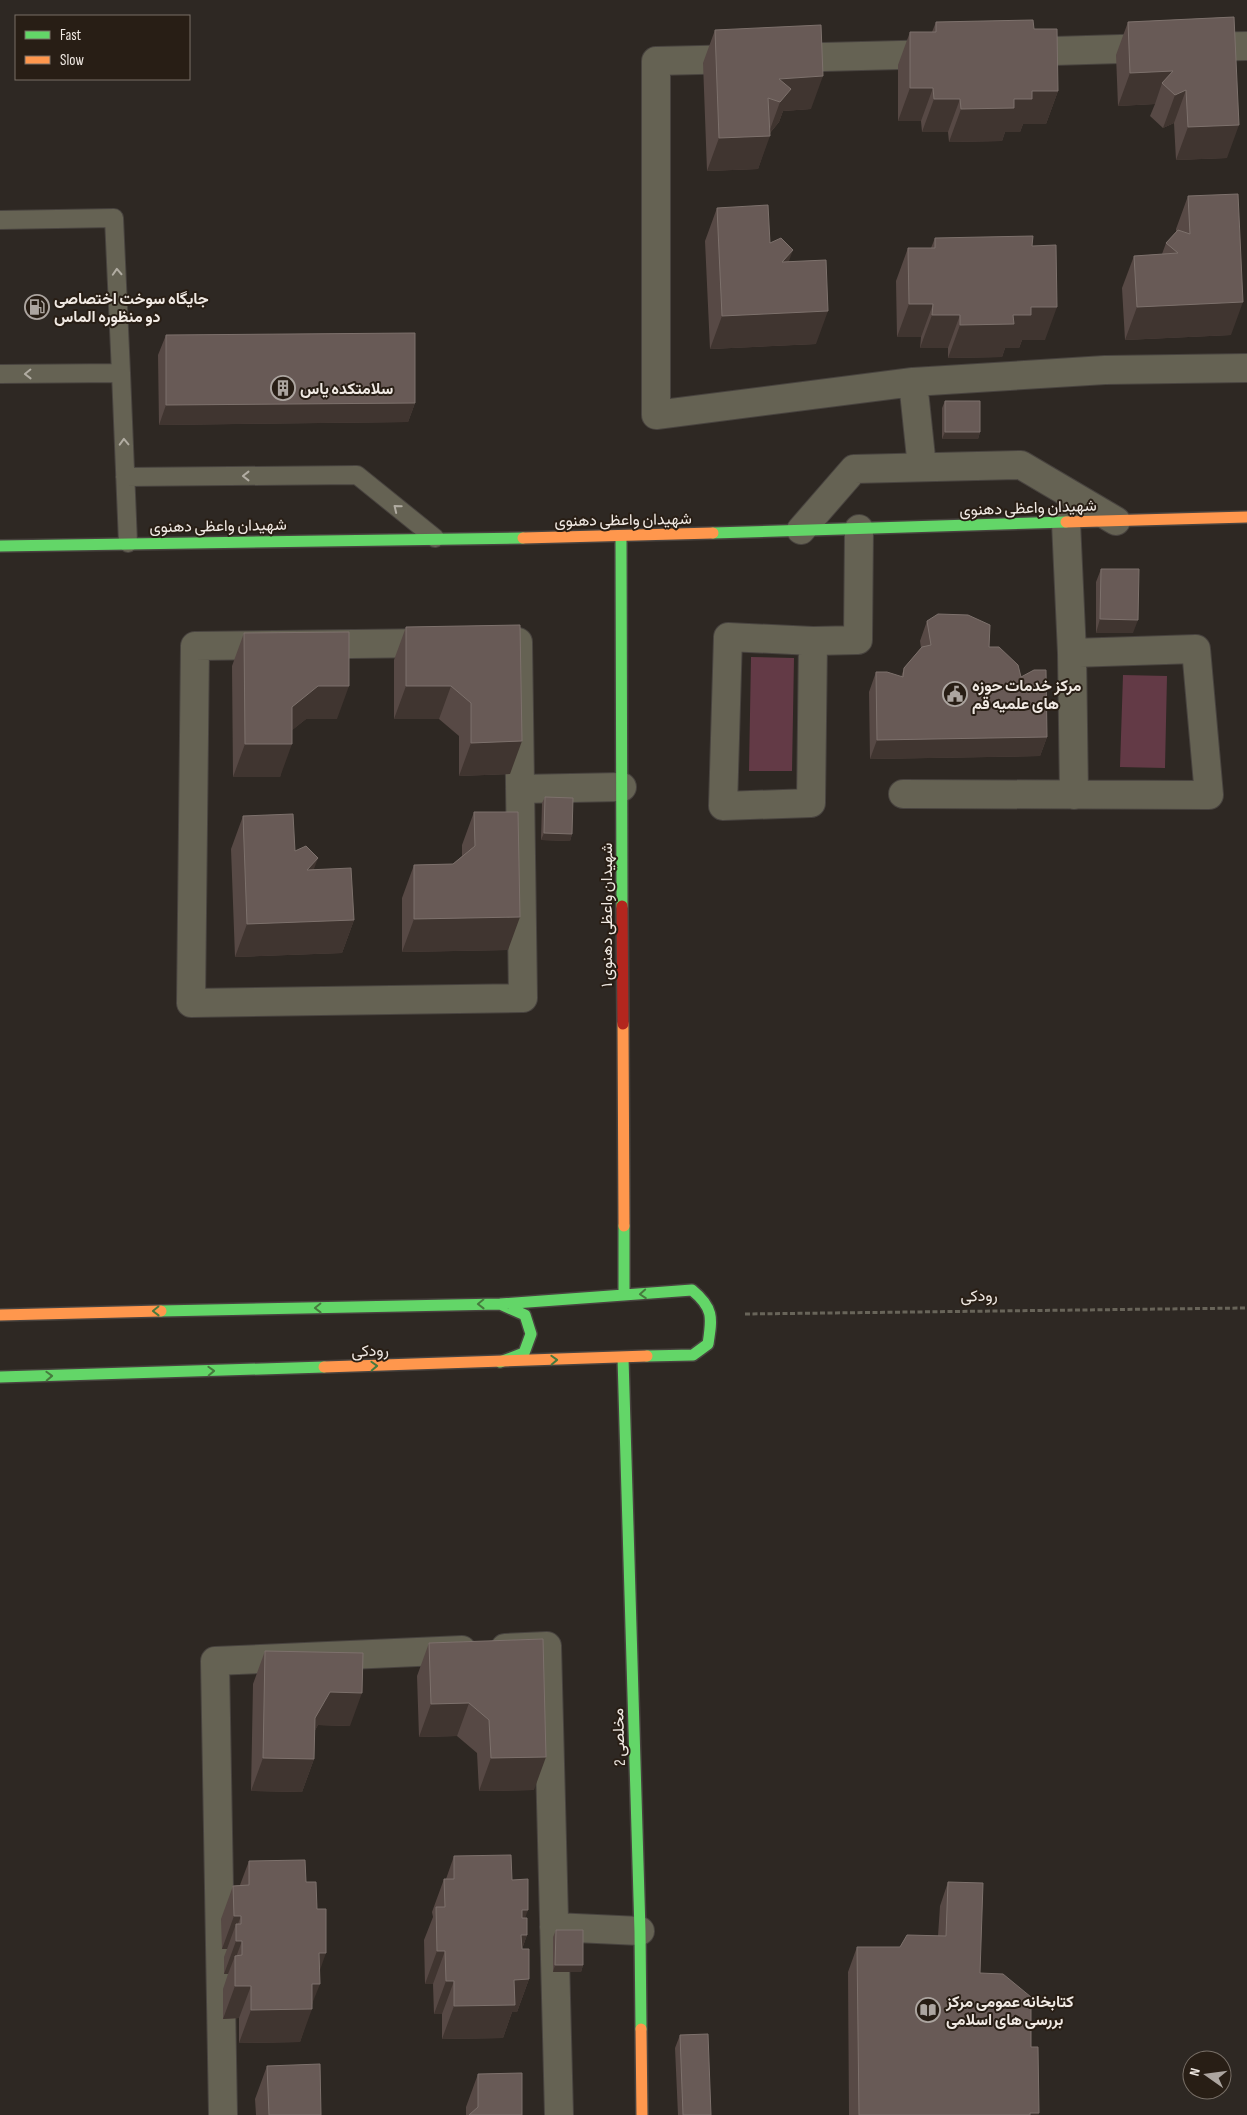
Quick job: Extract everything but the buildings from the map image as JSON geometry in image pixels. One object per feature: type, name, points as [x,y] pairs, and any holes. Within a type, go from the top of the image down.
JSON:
[{"type":"street","points":[[991,52],[1247,46]]},
{"type":"street","points":[[961,53],[656,61],[656,415],[914,382],[1104,370],[1247,368]]},
{"type":"street","points":[[914,382],[922,467]]},
{"type":"street","points":[[801,530],[854,469],[922,467],[1021,465],[1116,521]]},
{"type":"street","name":"شهیدان واعظی دهنوی","points":[[0,546],[621,536],[1247,517]]},
{"type":"street","points":[[1066,522],[1072,653],[1074,795]]},
{"type":"street","points":[[813,641],[811,803],[723,806],[728,637],[813,641],[858,640],[859,529]]},
{"type":"street","name":"شهیدان واعظی دهنوی ۱","points":[[621,536],[624,1295]]},
{"type":"street","points":[[518,642],[520,789],[523,998],[191,1003],[194,646],[518,642]]},
{"type":"street","points":[[904,794],[1209,795],[1196,649],[1072,653]]},
{"type":"street","points":[[520,789],[622,788]]},
{"type":"street","points":[[0,1315],[500,1304],[692,1290],[703,1298],[712,1314]]},
{"type":"street","points":[[498,1362],[524,1353],[531,1334],[525,1315],[500,1304]]},
{"type":"street","name":"رودکی","points":[[0,1377],[693,1355],[708,1344],[712,1314]]},
{"type":"street","name":"مخلصی 2","points":[[623,1358],[640,1932],[642,2115]]},
{"type":"street","points":[[223,2115],[215,1661],[547,1646],[559,2115]]},
{"type":"street","points":[[554,1927],[640,1932]]},
{"type":"lane","points":[[0,220],[114,218],[128,543]]},
{"type":"lane","points":[[0,374],[121,373]]},
{"type":"lane","points":[[125,476],[356,475],[436,538]]},
{"type":"path","name":"رودکی","points":[[712,1314],[1247,1308]]},
{"type":"shaded area","points":[[751,657],[794,658],[792,771],[749,771]]},
{"type":"shaded area","points":[[1123,675],[1167,676],[1165,768],[1120,767]]},
{"type":"traffic: fast","points":[[713,533],[1066,522]]},
{"type":"traffic: fast","points":[[621,536],[622,906]]},
{"type":"traffic: fast","points":[[0,546],[523,538]]},
{"type":"traffic: fast","points":[[624,1226],[624,1295]]},
{"type":"traffic: fast","points":[[161,1311],[500,1304],[692,1290],[704,1302],[710,1314],[708,1344],[693,1355],[647,1356]]},
{"type":"traffic: fast","points":[[500,1304],[525,1315],[531,1334],[524,1353],[500,1362]]},
{"type":"traffic: fast","points":[[623,1358],[640,1931],[641,2029]]},
{"type":"traffic: fast","points":[[0,1377],[324,1367]]},
{"type":"traffic: slow","points":[[1066,522],[1247,517]]},
{"type":"traffic: slow","points":[[523,538],[713,533]]},
{"type":"traffic: slow","points":[[623,1024],[624,1226]]},
{"type":"traffic: slow","points":[[0,1315],[161,1311]]},
{"type":"traffic: slow","points":[[324,1367],[647,1356]]},
{"type":"traffic: slow","points":[[641,2029],[642,2115]]},
{"type":"traffic: jam","points":[[622,906],[623,1024]]},
{"type":"place","name":"جایگاه سوخت اختصاصی دو منظوره الماس","points":[[37,307]]},
{"type":"place","name":"سلامتکده یاس","points":[[283,388]]},
{"type":"place","name":"مرکز خدمات حوزه های علمیه قم","points":[[955,694]]},
{"type":"place","name":"کتابخانه عمومی مرکز بررسی های اسلامی","points":[[928,2010]]}]
